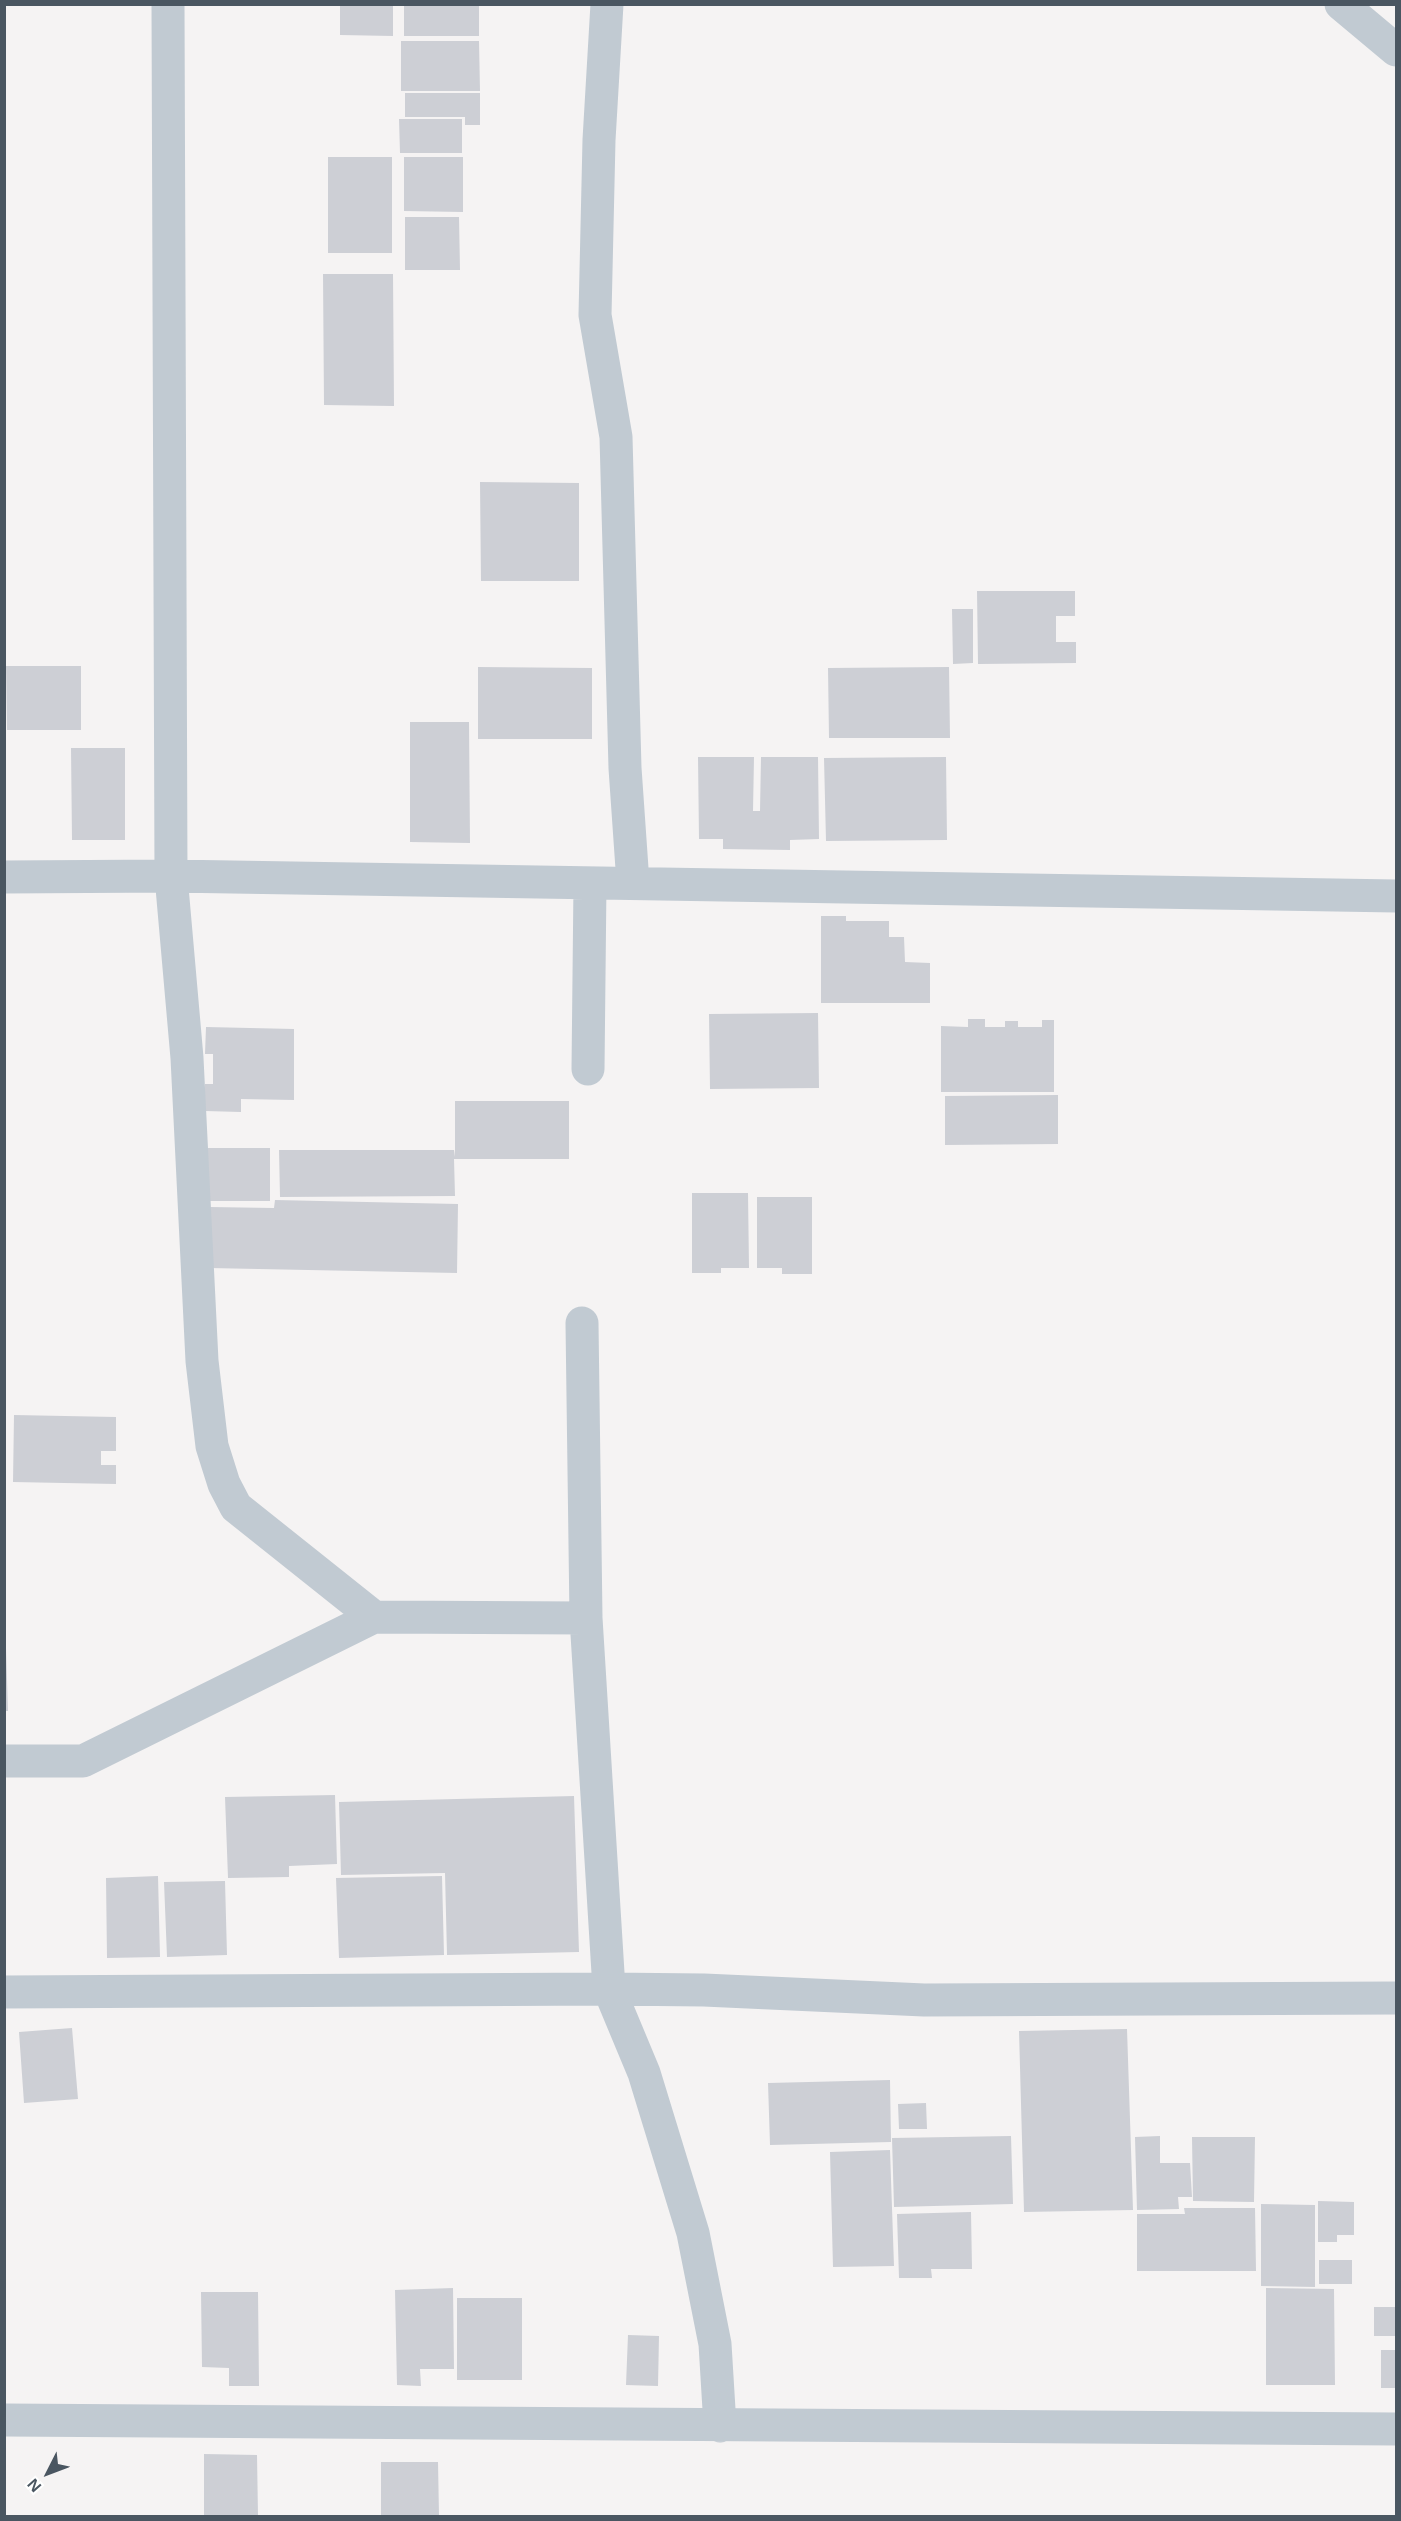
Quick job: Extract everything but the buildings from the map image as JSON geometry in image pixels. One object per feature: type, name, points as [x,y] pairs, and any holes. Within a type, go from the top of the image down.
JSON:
[{"type":"street","points":[[168,4],[171,876],[188,1058],[202,1361],[212,1446],[224,1484],[236,1507],[374,1617]]},
{"type":"street","points":[[607,4],[599,140],[595,315],[616,437],[625,768],[633,883]]},
{"type":"street","points":[[1341,4],[1396,50]]},
{"type":"street","points":[[4,877],[171,876],[1396,896]]},
{"type":"street","points":[[588,1069],[590,883]]},
{"type":"street","points":[[582,1323],[586,1618],[609,1989],[644,2073],[693,2233],[715,2344],[720,2426]]},
{"type":"street","points":[[4,1761],[83,1761],[374,1617],[586,1618]]},
{"type":"street","points":[[4,1992],[609,1989],[704,1990],[924,2000],[1396,1998]]},
{"type":"street","points":[[4,2420],[1396,2429]]}]
